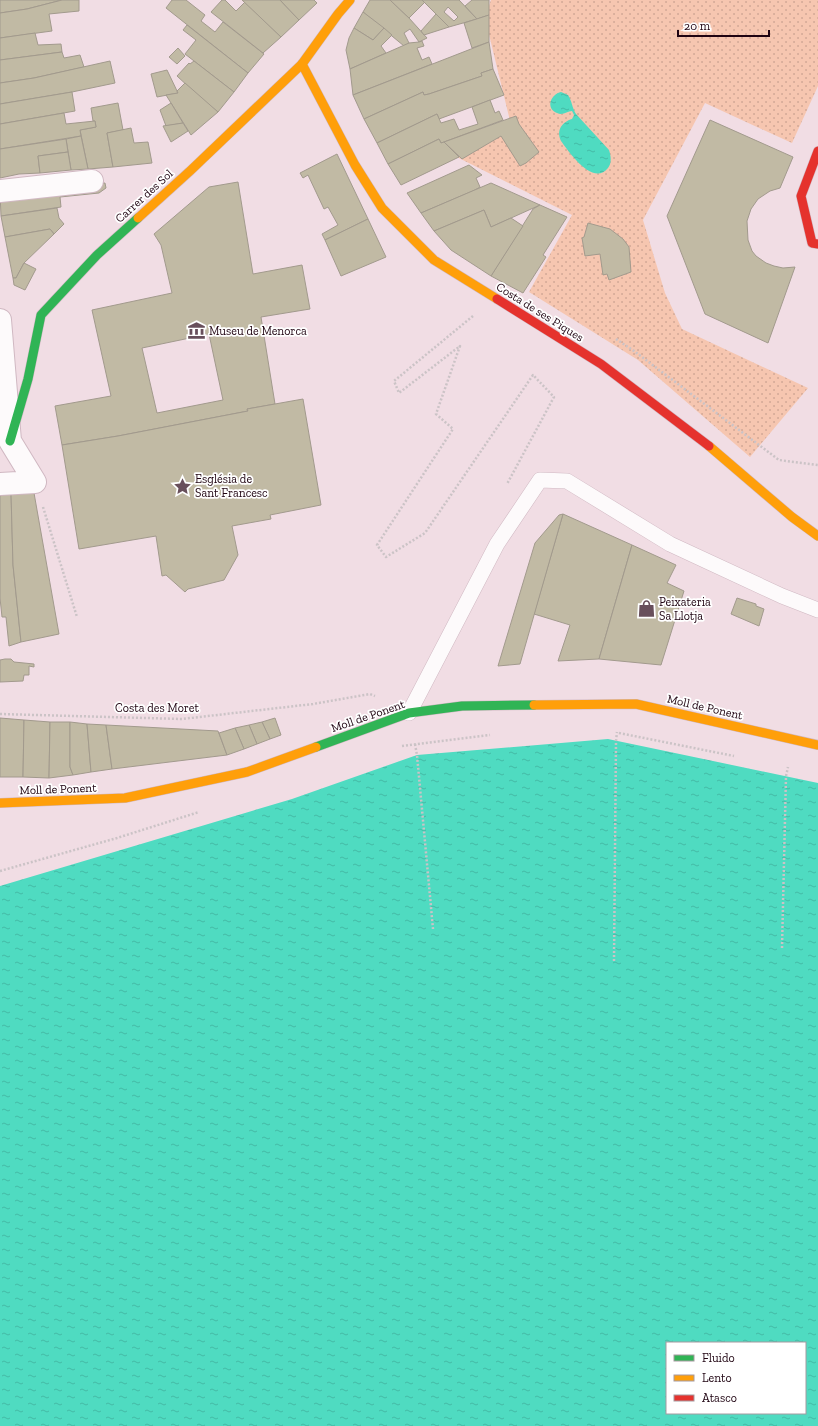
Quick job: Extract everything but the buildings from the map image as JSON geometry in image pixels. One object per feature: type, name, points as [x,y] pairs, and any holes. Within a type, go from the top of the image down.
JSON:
[{"type":"street","name":"Carrer des Sol","points":[[5,440],[28,379],[41,316],[97,255],[190,171],[302,64],[350,0]]},
{"type":"street","name":"Costa de ses Piques","points":[[302,64],[355,165],[382,208],[434,260],[601,364],[699,438],[792,518],[818,536]]},
{"type":"street","points":[[815,243],[801,196],[818,151]]},
{"type":"street","points":[[0,191],[92,181]]},
{"type":"street","points":[[0,320],[5,440],[35,482]]},
{"type":"street","points":[[0,484],[35,482]]},
{"type":"street","name":"Moll de Ponent","points":[[0,803],[126,798],[247,772],[409,713],[462,706],[636,704],[818,745]]},
{"type":"lane","points":[[409,713],[497,544],[540,480],[566,481],[670,544],[782,596],[818,610]]},
{"type":"path","points":[[495,298],[394,381],[399,393],[460,346],[436,414],[453,429],[377,545],[386,557],[425,533],[533,375],[554,397],[504,488]]},
{"type":"path","points":[[634,351],[779,460],[818,465]]},
{"type":"path","points":[[35,482],[77,617]]},
{"type":"path","name":"Costa des Moret","points":[[0,714],[182,719],[313,704]]},
{"type":"path","points":[[610,731],[742,757]]},
{"type":"path","points":[[614,961],[617,732]]},
{"type":"path","points":[[398,747],[494,734]]},
{"type":"path","points":[[415,744],[433,928]]},
{"type":"path","points":[[780,765],[788,767],[786,784],[782,948]]},
{"type":"path","points":[[0,871],[117,838],[201,811]]},
{"type":"shaded area","points":[[491,0],[818,0],[818,86],[792,143],[705,103],[643,220],[665,293],[682,329],[808,388],[750,457],[638,360],[529,292],[572,215],[431,144],[480,128],[487,140],[512,129],[485,18]]},
{"type":"water","points":[[561,92],[568,95],[576,114],[609,150],[611,162],[608,168],[602,173],[589,171],[582,166],[561,141],[559,133],[561,127],[565,122],[572,119],[574,115],[572,111],[559,114],[551,108],[550,105],[552,98],[557,93]]},
{"type":"water","points":[[608,739],[818,783],[818,1426],[0,1426],[0,886],[292,799],[417,755]]},
{"type":"traffic: fast","points":[[10,441],[28,379],[41,315],[97,255],[138,218]]},
{"type":"traffic: fast","points":[[316,747],[409,713],[462,706],[534,705]]},
{"type":"traffic: slow","points":[[138,218],[190,171],[302,64],[350,0]]},
{"type":"traffic: slow","points":[[302,64],[355,165],[382,208],[434,260],[497,299]]},
{"type":"traffic: slow","points":[[709,446],[792,517],[818,536]]},
{"type":"traffic: slow","points":[[534,705],[636,704],[818,745]]},
{"type":"traffic: slow","points":[[0,803],[125,798],[247,772],[316,747]]},
{"type":"traffic: jam","points":[[818,151],[801,196],[812,243],[818,244]]},
{"type":"traffic: jam","points":[[497,299],[601,364],[709,446]]},
{"type":"place","name":"Museu de Menorca","points":[[196,331]]},
{"type":"place","name":"Església de Sant Francesc","points":[[182,486]]},
{"type":"place","name":"Peixateria Sa Llotja","points":[[646,609]]}]
